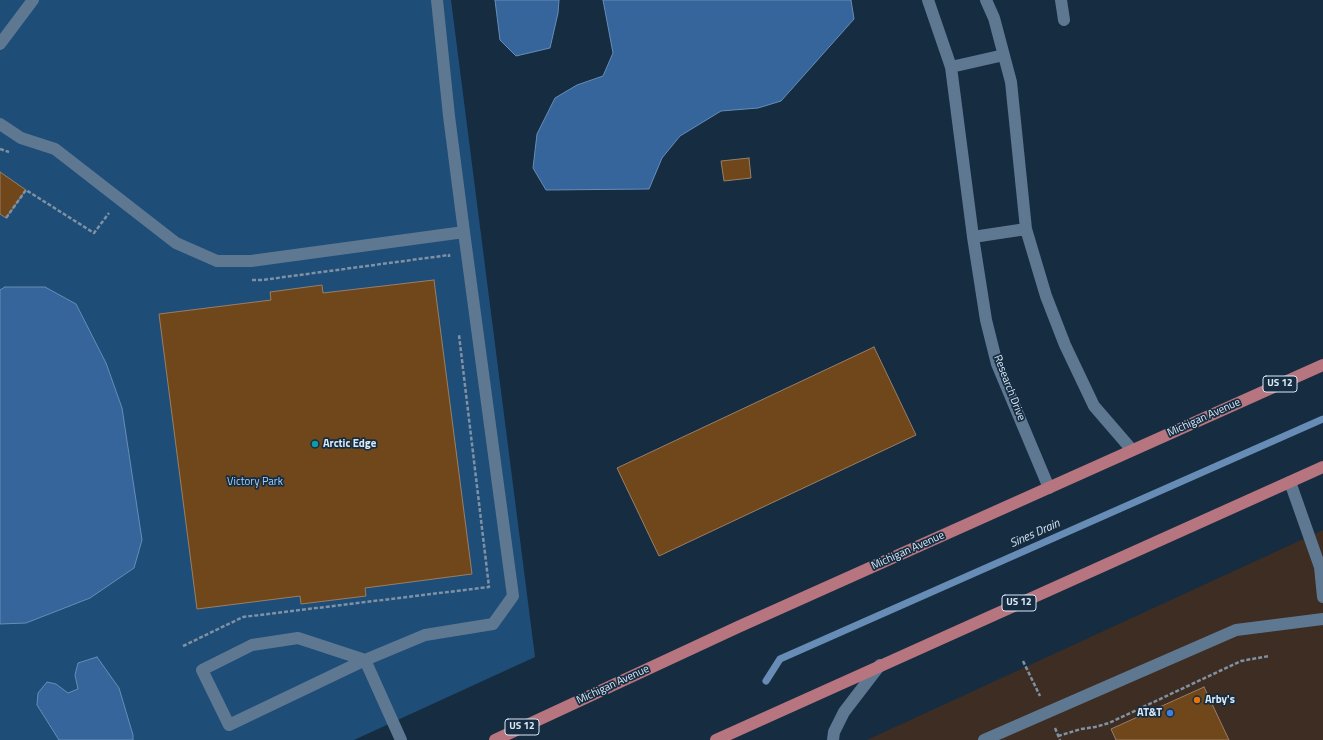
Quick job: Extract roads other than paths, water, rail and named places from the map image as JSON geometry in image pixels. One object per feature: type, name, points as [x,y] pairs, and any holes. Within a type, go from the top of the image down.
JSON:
[{"type":"main road","name":"Michigan Avenue","points":[[495,740],[738,627],[1323,365]]},
{"type":"main road","name":"US 12","points":[[716,740],[1323,467]]},
{"type":"street","points":[[0,44],[33,0]]},
{"type":"street","points":[[402,740],[365,660],[298,638],[252,645],[202,670],[229,725],[365,660],[425,635],[492,624],[513,596],[449,116],[437,0]]},
{"type":"street","name":"Research Drive","points":[[928,0],[951,67],[973,237],[986,320],[998,364],[1049,488]]},
{"type":"street","points":[[986,0],[994,18],[1011,82],[1026,229],[1046,296],[1068,352],[1094,406],[1132,450]]},
{"type":"street","points":[[1061,0],[1064,20]]},
{"type":"street","points":[[951,67],[1004,55]]},
{"type":"street","points":[[0,124],[21,138],[55,149],[176,243],[217,261],[252,261],[464,232]]},
{"type":"street","points":[[973,237],[1026,229]]},
{"type":"street","points":[[1290,482],[1320,567],[1323,597]]},
{"type":"street","points":[[984,740],[1236,630],[1323,619]]},
{"type":"street","points":[[834,740],[834,732],[844,712],[880,665]]},
{"type":"waterway","name":"Sines Drain","points":[[766,681],[780,659],[1323,419]]},
{"type":"place","name":"Arctic Edge","points":[[315,444]]},
{"type":"place","name":"Arby's","points":[[1197,700]]},
{"type":"place","name":"AT&T","points":[[1170,713]]},
{"type":"park label","name":"Victory Park","points":[[255,482]]}]
